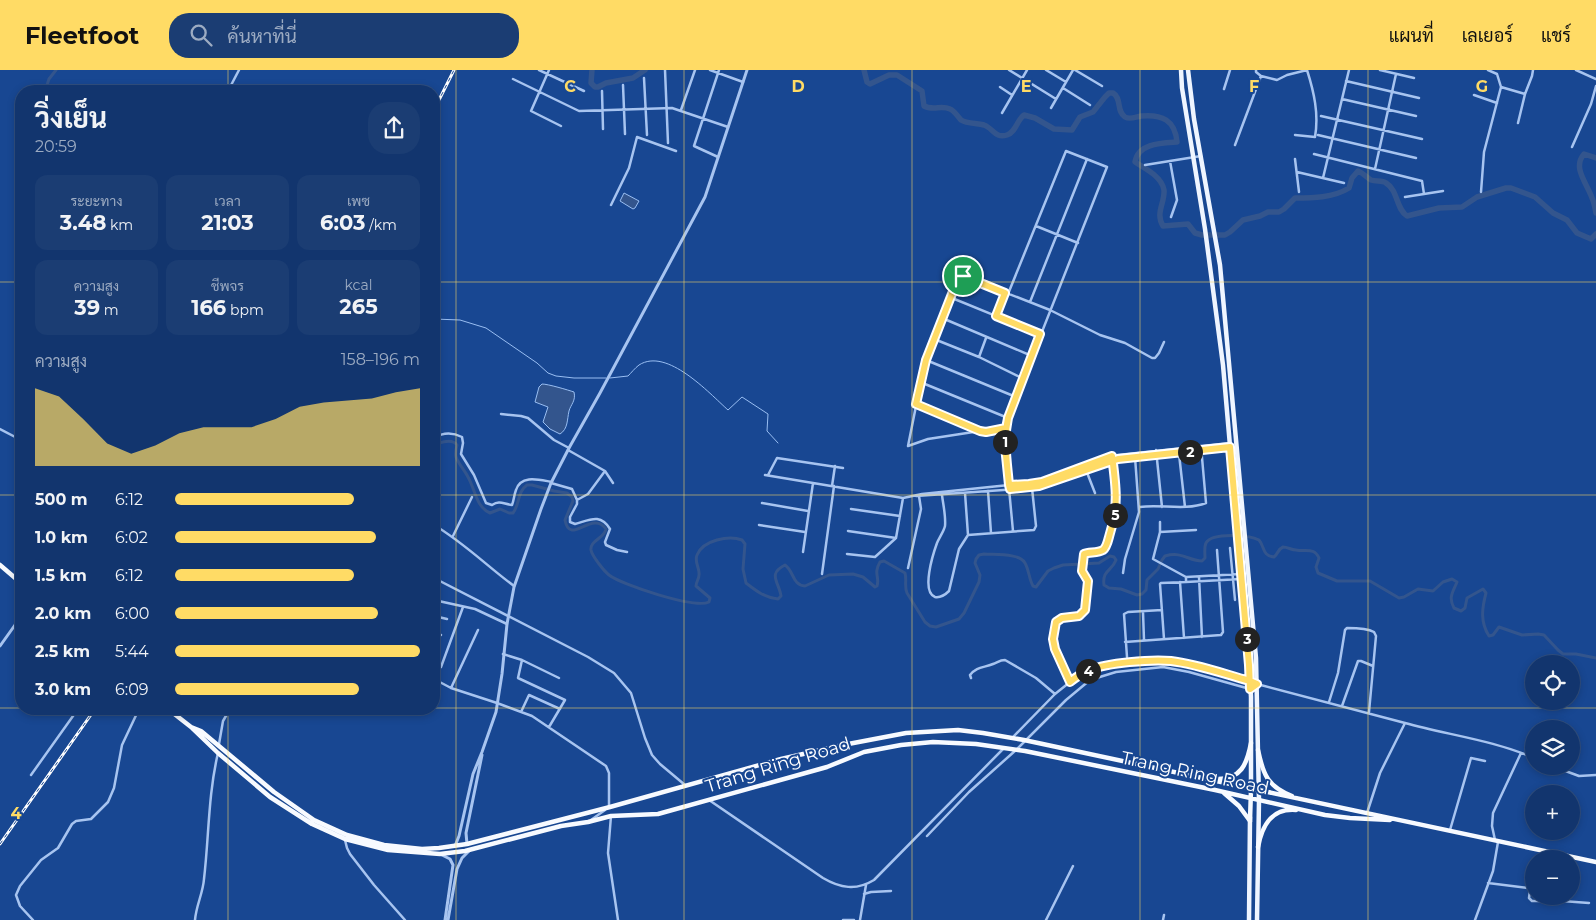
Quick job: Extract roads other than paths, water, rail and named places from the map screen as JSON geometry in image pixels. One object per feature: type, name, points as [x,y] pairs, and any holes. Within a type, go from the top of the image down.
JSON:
[{"type":"highway","points":[[0,565],[15,579]]},
{"type":"highway","name":"Trang Ring Road","points":[[176,715],[270,798],[312,824],[345,839],[388,850],[440,854],[471,850],[562,826],[611,816],[658,814],[828,766],[864,752],[901,745],[942,742],[976,744],[1016,750],[1218,790],[1336,817],[1409,822]]},
{"type":"highway","name":"Trang Ring Road","points":[[191,727],[201,732],[274,792],[314,820],[347,835],[384,845],[422,849],[467,844],[843,744],[906,733],[958,730],[1024,740],[1251,790],[1596,862]]},
{"type":"highway","points":[[1195,777],[1224,780],[1235,776],[1244,765],[1251,743]]},
{"type":"highway","points":[[1258,750],[1264,774],[1272,784],[1285,793],[1306,800]]},
{"type":"highway","points":[[1218,790],[1236,803],[1250,821]]},
{"type":"highway","points":[[1251,790],[1251,798]]},
{"type":"highway","points":[[1258,847],[1264,827],[1273,816],[1285,810],[1312,812]]},
{"type":"main road","points":[[1181,70],[1182,88],[1207,240],[1223,365],[1250,681],[1251,790]]},
{"type":"main road","points":[[1188,70],[1194,119],[1215,228],[1245,532],[1257,684],[1259,800],[1257,920]]},
{"type":"main road","points":[[1250,681],[1257,684]]},
{"type":"main road","points":[[1250,689],[1257,684]]},
{"type":"main road","points":[[1249,920],[1251,798]]},
{"type":"street","points":[[231,85],[240,70]]},
{"type":"street","points":[[539,70],[548,72],[584,91]]},
{"type":"street","points":[[665,70],[668,143]]},
{"type":"street","points":[[681,110],[695,70]]},
{"type":"street","points":[[710,70],[718,71],[743,82]]},
{"type":"street","points":[[455,846],[473,774],[496,712],[508,615],[514,587],[547,494],[568,449],[610,375],[705,197],[747,70]]},
{"type":"street","points":[[1009,70],[1056,99]]},
{"type":"street","points":[[1002,113],[1027,70]]},
{"type":"street","points":[[1046,70],[1066,82]]},
{"type":"street","points":[[1051,108],[1074,70],[1102,86]]},
{"type":"street","points":[[1224,89],[1230,70]]},
{"type":"street","points":[[1256,70],[1261,76],[1277,80],[1287,74],[1307,70],[1312,85],[1317,115],[1315,137],[1295,135]]},
{"type":"street","points":[[1323,178],[1349,70]]},
{"type":"street","points":[[1380,70],[1414,78]]},
{"type":"street","points":[[1481,192],[1484,152],[1501,87],[1497,74],[1488,70]]},
{"type":"street","points":[[1518,123],[1533,70]]},
{"type":"street","points":[[1576,70],[1596,79]]},
{"type":"street","points":[[718,71],[694,146],[718,157]]},
{"type":"street","points":[[548,72],[531,111],[562,126]]},
{"type":"street","points":[[1375,169],[1396,74]]},
{"type":"street","points":[[1235,145],[1261,76]]},
{"type":"street","points":[[644,78],[647,135]]},
{"type":"street","points":[[513,79],[579,111],[672,108],[728,127]]},
{"type":"street","points":[[1346,81],[1419,98]]},
{"type":"street","points":[[622,85],[624,134]]},
{"type":"street","points":[[1572,147],[1591,104],[1596,86]]},
{"type":"street","points":[[1000,87],[1012,95]]},
{"type":"street","points":[[1501,87],[1525,94]]},
{"type":"street","points":[[1062,88],[1090,105]]},
{"type":"street","points":[[602,91],[604,129]]},
{"type":"street","points":[[1474,95],[1498,103]]},
{"type":"street","points":[[1342,99],[1416,116]]},
{"type":"street","points":[[1321,116],[1422,139]]},
{"type":"street","points":[[1318,135],[1416,158]]},
{"type":"street","points":[[612,205],[630,168],[637,138],[676,152]]},
{"type":"street","points":[[996,316],[1036,226],[1066,151],[1108,168],[1008,418],[1005,446],[1013,531]]},
{"type":"street","points":[[1314,154],[1422,180],[1424,194]]},
{"type":"street","points":[[1145,165],[1201,156]]},
{"type":"street","points":[[1030,302],[1087,159]]},
{"type":"street","points":[[1295,159],[1299,192]]},
{"type":"street","points":[[1170,161],[1177,200],[1171,217]]},
{"type":"street","points":[[1296,172],[1344,183]]},
{"type":"street","points":[[1405,197],[1443,191]]},
{"type":"street","points":[[1036,226],[1078,243]]},
{"type":"street","points":[[980,431],[928,439],[908,446],[926,360],[959,276],[1050,310],[1100,335],[1125,343],[1152,358],[1155,358],[1159,353],[1164,342]]},
{"type":"street","points":[[951,298],[1040,334]]},
{"type":"street","points":[[942,318],[1032,356]]},
{"type":"street","points":[[979,358],[986,337]]},
{"type":"street","points":[[934,339],[1024,379]]},
{"type":"street","points":[[926,360],[1016,397]]},
{"type":"street","points":[[920,382],[1008,418]]},
{"type":"street","points":[[916,404],[980,431],[986,432],[1006,428]]},
{"type":"street","points":[[501,414],[528,418],[554,440],[605,471],[613,483]]},
{"type":"street","points":[[0,429],[15,437]]},
{"type":"street","points":[[440,434],[446,433],[462,437],[461,454],[474,475],[486,503],[492,505],[496,502],[502,502],[512,505],[517,487],[525,480],[535,478],[572,489],[577,504],[570,517],[570,522],[575,524],[592,519],[603,520],[610,529],[605,542],[606,545],[627,552]]},
{"type":"street","points":[[919,496],[1042,482],[1112,456],[1134,452],[1230,445]]},
{"type":"street","points":[[843,468],[777,458],[767,475],[903,498],[1032,488],[1112,461],[1202,451],[1230,445]]},
{"type":"street","points":[[1140,507],[1185,507],[1206,503],[1201,446]]},
{"type":"street","points":[[1178,448],[1185,507]]},
{"type":"street","points":[[1156,450],[1162,507]]},
{"type":"street","points":[[1123,573],[1125,559],[1140,507],[1134,452]]},
{"type":"street","points":[[1070,682],[1055,649],[1053,639],[1056,622],[1062,618],[1079,616],[1085,610],[1088,581],[1082,571],[1082,556],[1102,551],[1105,548],[1114,524],[1117,504],[1112,456]]},
{"type":"street","points":[[822,574],[835,466]]},
{"type":"street","points":[[1086,470],[1095,493]]},
{"type":"street","points":[[577,500],[588,494],[605,471]]},
{"type":"street","points":[[803,552],[813,483]]},
{"type":"street","points":[[968,535],[1034,530],[1032,488]]},
{"type":"street","points":[[988,491],[991,533]]},
{"type":"street","points":[[942,495],[945,526],[936,545],[928,582],[928,591],[933,596],[938,597],[944,596],[949,591],[959,549],[968,535],[965,493]]},
{"type":"street","points":[[908,568],[921,509],[919,496]]},
{"type":"street","points":[[452,536],[472,497]]},
{"type":"street","points":[[848,554],[875,557],[896,538],[903,498]]},
{"type":"street","points":[[762,503],[808,511]]},
{"type":"street","points":[[851,509],[900,516]]},
{"type":"street","points":[[1160,522],[1160,532],[1153,556],[1156,562],[1186,578],[1233,575],[1241,577]]},
{"type":"street","points":[[758,525],[805,532]]},
{"type":"street","points":[[440,529],[452,536],[486,566],[514,587]]},
{"type":"street","points":[[1160,532],[1196,530]]},
{"type":"street","points":[[848,531],[896,538]]},
{"type":"street","points":[[1230,548],[1235,600]]},
{"type":"street","points":[[1125,642],[1219,636],[1222,634],[1217,550]]},
{"type":"street","points":[[1199,577],[1202,636]]},
{"type":"street","points":[[1164,639],[1161,583],[1233,580],[1241,577]]},
{"type":"street","points":[[440,581],[588,656],[614,673],[630,693],[652,755],[686,786]]},
{"type":"street","points":[[1180,582],[1184,638]]},
{"type":"street","points":[[440,601],[474,609],[507,624]]},
{"type":"street","points":[[441,667],[464,606]]},
{"type":"street","points":[[1126,657],[1124,614],[1128,612],[1162,610]]},
{"type":"street","points":[[1142,611],[1144,640]]},
{"type":"street","points":[[440,617],[447,619]]},
{"type":"street","points":[[0,646],[15,625]]},
{"type":"street","points":[[1329,702],[1338,673],[1345,630],[1348,628],[1370,630],[1376,636],[1369,712]]},
{"type":"street","points":[[451,688],[478,630]]},
{"type":"street","points":[[0,637],[3,641]]},
{"type":"street","points":[[504,654],[522,660],[558,678]]},
{"type":"street","points":[[522,660],[518,678],[565,700],[550,727]]},
{"type":"street","points":[[971,678],[971,673],[979,667],[1005,660],[1036,678],[1055,694]]},
{"type":"street","points":[[1012,738],[1055,694],[1080,674],[1099,667],[1157,661],[1181,663],[1250,681]]},
{"type":"street","points":[[1342,706],[1358,661],[1373,666]]},
{"type":"street","points":[[927,836],[969,792],[1016,750],[1024,740],[1084,684],[1100,676],[1116,672],[1163,667],[1189,672],[1250,689]]},
{"type":"street","points":[[440,682],[451,688],[521,712],[550,727],[606,766],[609,773],[610,807],[588,822]]},
{"type":"street","points":[[1257,684],[1405,723],[1504,746],[1525,755]]},
{"type":"street","points":[[521,712],[529,695],[560,709]]},
{"type":"street","points":[[31,775],[74,715]]},
{"type":"street","points":[[33,920],[20,906],[16,895],[20,886],[41,860],[58,848],[72,824],[76,821],[91,819],[108,802],[114,788],[122,745],[136,715]]},
{"type":"street","points":[[218,746],[227,715]]},
{"type":"street","points":[[1368,813],[1380,773],[1405,723]]},
{"type":"street","points":[[708,800],[832,884],[855,888],[866,885],[874,880],[1004,748]]},
{"type":"street","points":[[467,844],[466,833],[482,762],[482,752]]},
{"type":"street","points":[[195,920],[196,908],[204,881],[208,814],[218,753]]},
{"type":"street","points":[[1475,920],[1493,870],[1496,840],[1492,826],[1494,813],[1521,753]]},
{"type":"street","points":[[1450,830],[1471,758],[1485,761]]},
{"type":"street","points":[[1576,775],[1596,775]]},
{"type":"street","points":[[611,816],[608,853],[618,920]]},
{"type":"street","points":[[345,839],[350,854],[405,920]]},
{"type":"street","points":[[448,920],[457,869],[462,858],[471,850]]},
{"type":"street","points":[[440,854],[450,859],[453,865],[444,920]]},
{"type":"street","points":[[1046,920],[1073,866]]},
{"type":"street","points":[[1488,883],[1528,888],[1530,890],[1528,898],[1532,901],[1589,903]]},
{"type":"street","points":[[860,920],[866,885]]},
{"type":"street","points":[[864,894],[891,892]]},
{"type":"street","points":[[1163,920],[1164,915]]},
{"type":"street","points":[[844,920],[854,920]]},
{"type":"water","points":[[624,193],[639,201],[635,208],[633,209],[620,201]]},
{"type":"water","points":[[542,384],[574,392],[574,400],[569,411],[566,427],[560,434],[550,429],[543,422],[548,407],[535,402],[539,387]]},
{"type":"waterway","points":[[47,85],[56,70]]},
{"type":"waterway","points":[[592,70],[591,83],[595,87],[633,78],[645,70]]},
{"type":"waterway","points":[[864,70],[867,82],[870,84],[889,75],[897,75],[922,91],[924,106],[950,109],[961,120],[987,126],[1000,136],[1010,133],[1024,115],[1035,118],[1054,129],[1072,130],[1080,117],[1093,112],[1109,93],[1113,93],[1116,95],[1122,114],[1125,117],[1155,116],[1166,120],[1173,128],[1177,142],[1152,145],[1141,151],[1135,162],[1152,173],[1163,185],[1164,195],[1160,212],[1163,226],[1188,224],[1195,233],[1202,235],[1225,235],[1243,220],[1268,212],[1279,212],[1295,198],[1322,197],[1336,194],[1349,188],[1352,178],[1358,171],[1371,180],[1384,182],[1390,186],[1403,213],[1407,216],[1439,208],[1462,207],[1477,197],[1511,188],[1535,197],[1553,213],[1567,220],[1577,233],[1591,239],[1596,234]]},
{"type":"waterway","points":[[1596,158],[1584,154],[1579,165],[1593,200],[1596,213]]},
{"type":"waterway","points":[[440,319],[460,320],[486,328],[537,363],[548,373],[556,376],[606,378]]},
{"type":"waterway","points":[[610,378],[628,376],[639,365],[650,361],[662,362],[687,374],[728,410],[742,397],[768,414],[767,431],[778,443]]},
{"type":"waterway","points":[[440,443],[449,441],[457,445],[457,459],[485,510],[490,513],[500,509],[513,513],[520,495],[527,485],[567,493],[572,497],[573,501],[565,520],[568,527],[572,530],[594,523],[600,524],[606,529],[603,535],[593,544],[591,550],[598,563],[609,575],[643,590],[689,602],[709,602],[710,598],[696,586],[699,576],[696,558],[700,550],[710,542],[730,538],[742,540],[745,544],[743,569],[746,583],[757,591],[778,599],[781,596],[775,575],[785,565],[795,580],[805,586],[829,575],[853,574],[863,577],[875,587],[878,583],[878,566],[880,562],[884,561],[905,573],[907,593],[925,622],[930,626],[936,627],[959,619],[964,613],[979,582],[980,575],[975,563],[979,555],[1007,555],[1022,560],[1025,563],[1033,586],[1036,587],[1048,571],[1054,568],[1063,565],[1099,563],[1110,556],[1114,557],[1116,560],[1104,576],[1104,585],[1137,595],[1142,594],[1146,590],[1147,580],[1158,569],[1165,556],[1181,555],[1202,561],[1205,558],[1205,545],[1210,540],[1223,536],[1240,536],[1259,540],[1267,555],[1274,557],[1283,547],[1315,552],[1319,558],[1316,567],[1318,573],[1337,581],[1370,581],[1399,598],[1418,589],[1433,591],[1443,582],[1452,579],[1457,582],[1451,601],[1454,608],[1461,611],[1465,608],[1467,598],[1483,589],[1486,593],[1483,620],[1489,636],[1493,635],[1499,627],[1522,635],[1544,635],[1563,654],[1576,654],[1596,658]]},
{"type":"railway","points":[[440,98],[454,70]]},
{"type":"railway","points":[[0,844],[91,715]]}]
